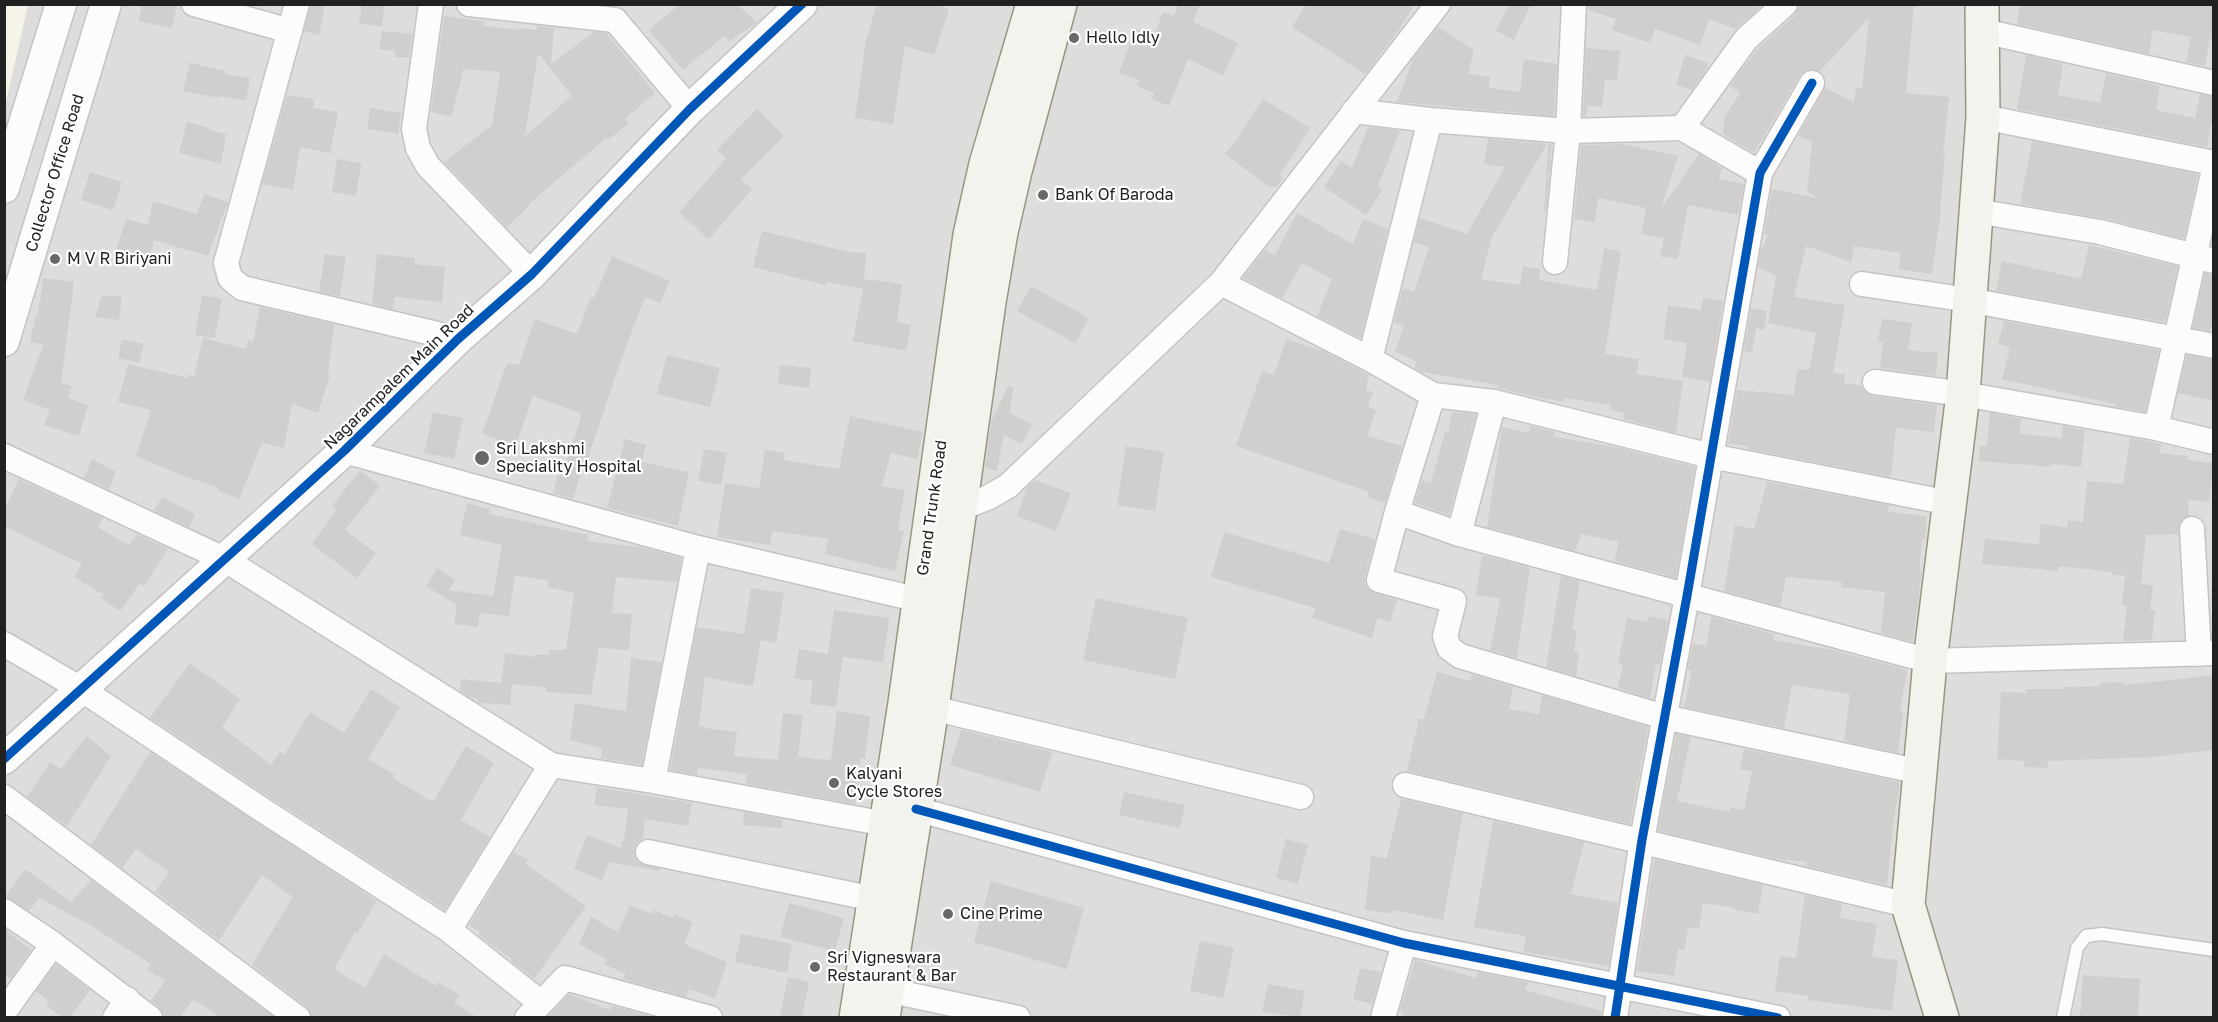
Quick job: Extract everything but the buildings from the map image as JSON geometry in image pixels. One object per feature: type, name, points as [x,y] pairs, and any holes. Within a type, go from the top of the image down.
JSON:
[{"type":"main road","name":"Grand Trunk Road","points":[[885,1004],[932,708],[946,507],[970,235],[986,164],[1033,4]]},
{"type":"main road","name":"Grand Trunk Road","points":[[856,1017],[920,600],[946,507],[1015,171],[1060,4]]},
{"type":"main road","points":[[1942,1017],[1908,905],[1930,661],[1963,394],[1983,117],[1982,18]]},
{"type":"street","points":[[4,188],[61,4]]},
{"type":"street","name":"Collector Office Road","points":[[4,341],[106,4]]},
{"type":"street","points":[[194,4],[290,31]]},
{"type":"street","points":[[297,4],[226,263],[230,278],[242,288],[458,339]]},
{"type":"street","points":[[431,4],[414,129],[418,148],[428,165],[531,274]]},
{"type":"street","points":[[469,4],[615,20],[690,109]]},
{"type":"street","name":"Nagarampalem Main Road","points":[[4,759],[344,451],[458,339],[531,274],[690,109],[802,4]]},
{"type":"street","points":[[946,507],[989,497],[1008,486],[1221,283],[1438,4]]},
{"type":"street","points":[[1555,262],[1568,130],[1574,4]]},
{"type":"street","points":[[1682,128],[1746,39],[1782,5]]},
{"type":"street","points":[[1982,18],[2214,83]]},
{"type":"street","points":[[1615,1017],[1642,840],[1687,596],[1760,173],[1812,83]]},
{"type":"street","points":[[1354,111],[1430,120],[1568,130],[1682,128],[1760,173]]},
{"type":"street","points":[[1983,117],[2214,163]]},
{"type":"street","points":[[1370,359],[1430,120]]},
{"type":"street","points":[[2156,428],[2176,338],[2204,259],[2214,169]]},
{"type":"street","points":[[1976,211],[2100,232],[2204,259]]},
{"type":"street","points":[[1221,283],[1370,359],[1433,395],[1494,402],[1711,456],[1950,503]]},
{"type":"street","points":[[1862,284],[1969,300],[2214,346]]},
{"type":"street","points":[[1875,382],[1963,394],[2156,428],[2214,442]]},
{"type":"street","points":[[1433,395],[1379,580],[1454,602],[1445,636],[1449,648],[1460,656],[1664,717],[1921,772]]},
{"type":"street","points":[[1459,534],[1494,402]]},
{"type":"street","points":[[344,451],[698,548],[920,600]]},
{"type":"street","points":[[4,456],[224,559],[551,765],[653,781],[886,824]]},
{"type":"street","points":[[1397,512],[1459,534],[1930,661],[2206,653],[2192,529]]},
{"type":"street","points":[[653,781],[698,548]]},
{"type":"street","points":[[4,644],[81,689],[449,930],[534,1010],[565,978],[710,1017]]},
{"type":"street","points":[[932,708],[1301,797]]},
{"type":"street","points":[[449,930],[551,765]]},
{"type":"street","points":[[1405,785],[1908,905]]},
{"type":"street","points":[[4,797],[298,1017]]},
{"type":"street","points":[[916,809],[1404,943],[1778,1017]]},
{"type":"street","points":[[648,852],[874,899]]},
{"type":"street","points":[[4,911],[53,944],[121,1008],[150,1017]]},
{"type":"street","points":[[1383,1017],[1404,943]]},
{"type":"street","points":[[4,1012],[53,944]]},
{"type":"street","points":[[885,1004],[1018,1017]]},
{"type":"lane","points":[[2063,1017],[2078,948],[2086,936],[2102,934],[2214,950]]},
{"type":"shaded area","points":[[4,5],[28,5],[5,106]]},
{"type":"shaded area","points":[[5,5],[2213,5],[2213,1017],[5,1017]]},
{"type":"cycle path","points":[[4,759],[344,451],[458,339],[532,274],[690,109],[802,4]]},
{"type":"cycle path","points":[[1615,1018],[1642,840],[1687,596],[1760,173],[1812,83]]},
{"type":"cycle path","points":[[916,809],[1404,943],[1778,1018]]},
{"type":"place","name":"Hello Idly","points":[[1074,38]]},
{"type":"place","name":"Bank Of Baroda","points":[[1043,195]]},
{"type":"place","name":"M V R Biriyani","points":[[55,259]]},
{"type":"place","name":"Sri Lakshmi Speciality Hospital","points":[[482,458]]},
{"type":"place","name":"Kalyani Cycle Stores","points":[[834,783]]},
{"type":"place","name":"Cine Prime","points":[[948,914]]},
{"type":"place","name":"Sri Vigneswara Restaurant & Bar","points":[[815,967]]}]
